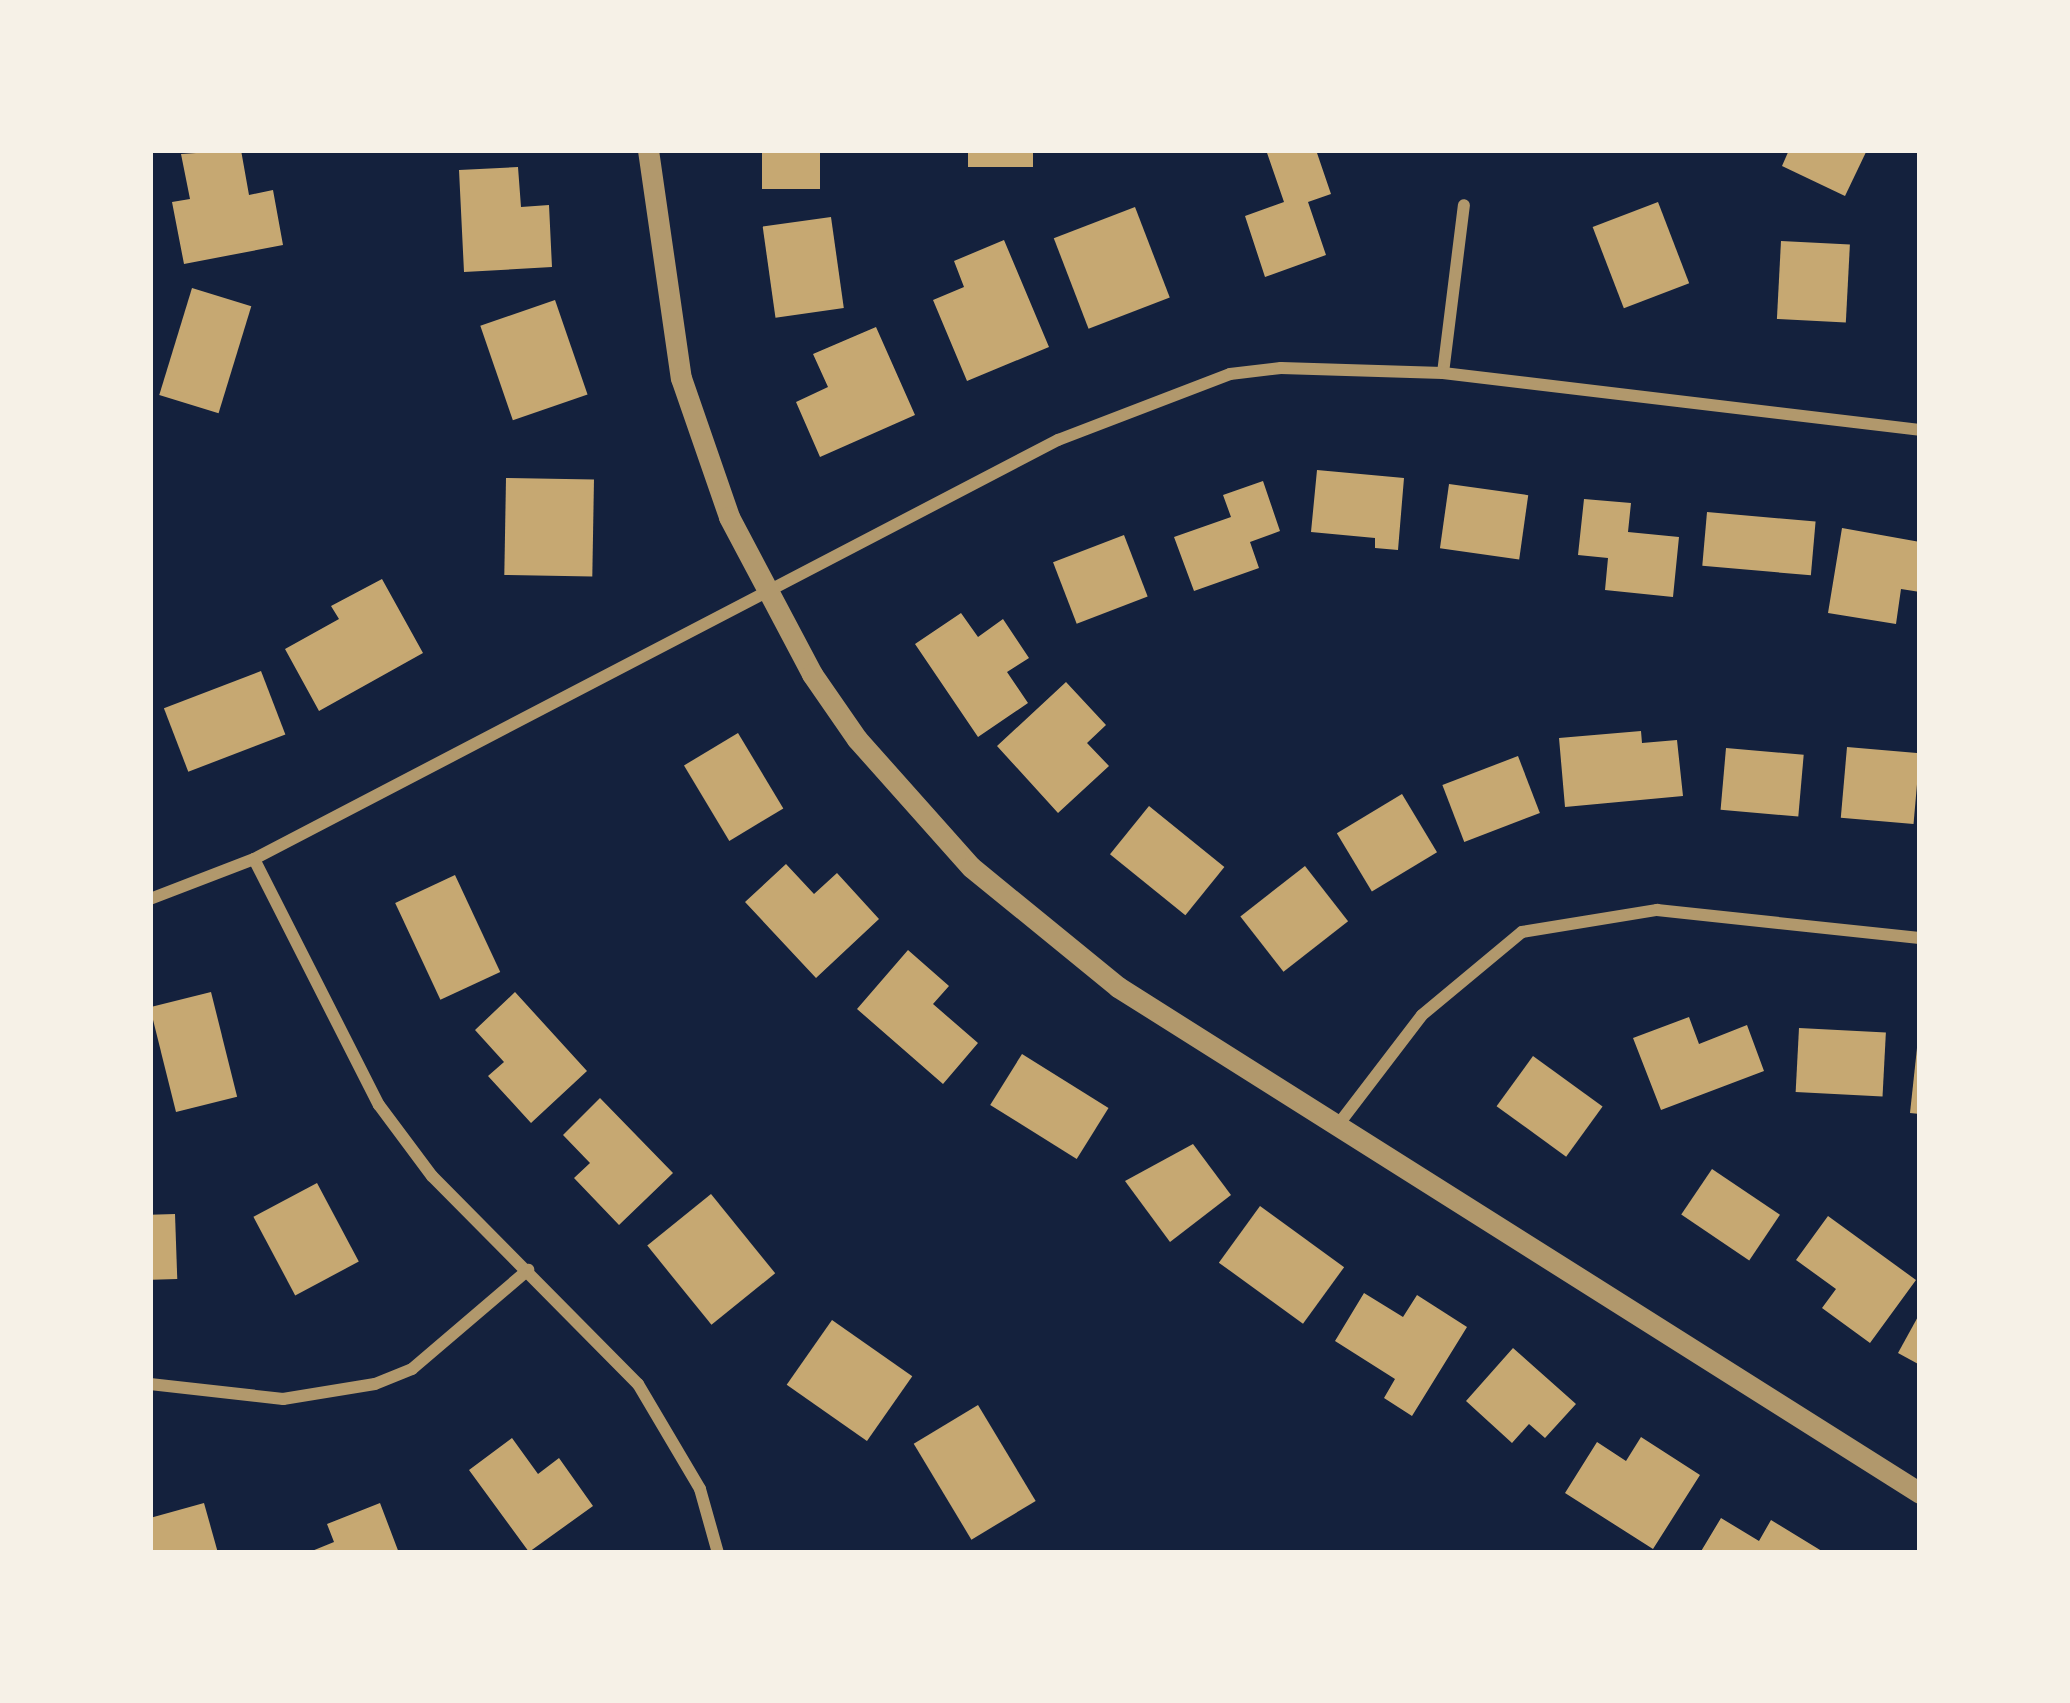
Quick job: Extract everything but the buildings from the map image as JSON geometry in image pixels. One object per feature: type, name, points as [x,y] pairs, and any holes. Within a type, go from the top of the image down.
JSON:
[{"type":"street","points":[[648,150],[681,378],[702,451],[767,592],[857,739],[987,882],[1118,987],[1341,1121],[1920,1493]]},
{"type":"street","points":[[1443,373],[1464,205]]},
{"type":"street","points":[[150,899],[254,859],[1058,440],[1178,390],[1282,368],[1443,373],[1920,430]]},
{"type":"street","points":[[254,859],[380,1105],[433,1176],[528,1270],[660,1415],[700,1489],[718,1553]]},
{"type":"street","points":[[1341,1121],[1422,1015],[1522,932],[1657,910],[1920,938]]},
{"type":"street","points":[[150,1384],[283,1399],[375,1384],[412,1369],[528,1270]]}]
